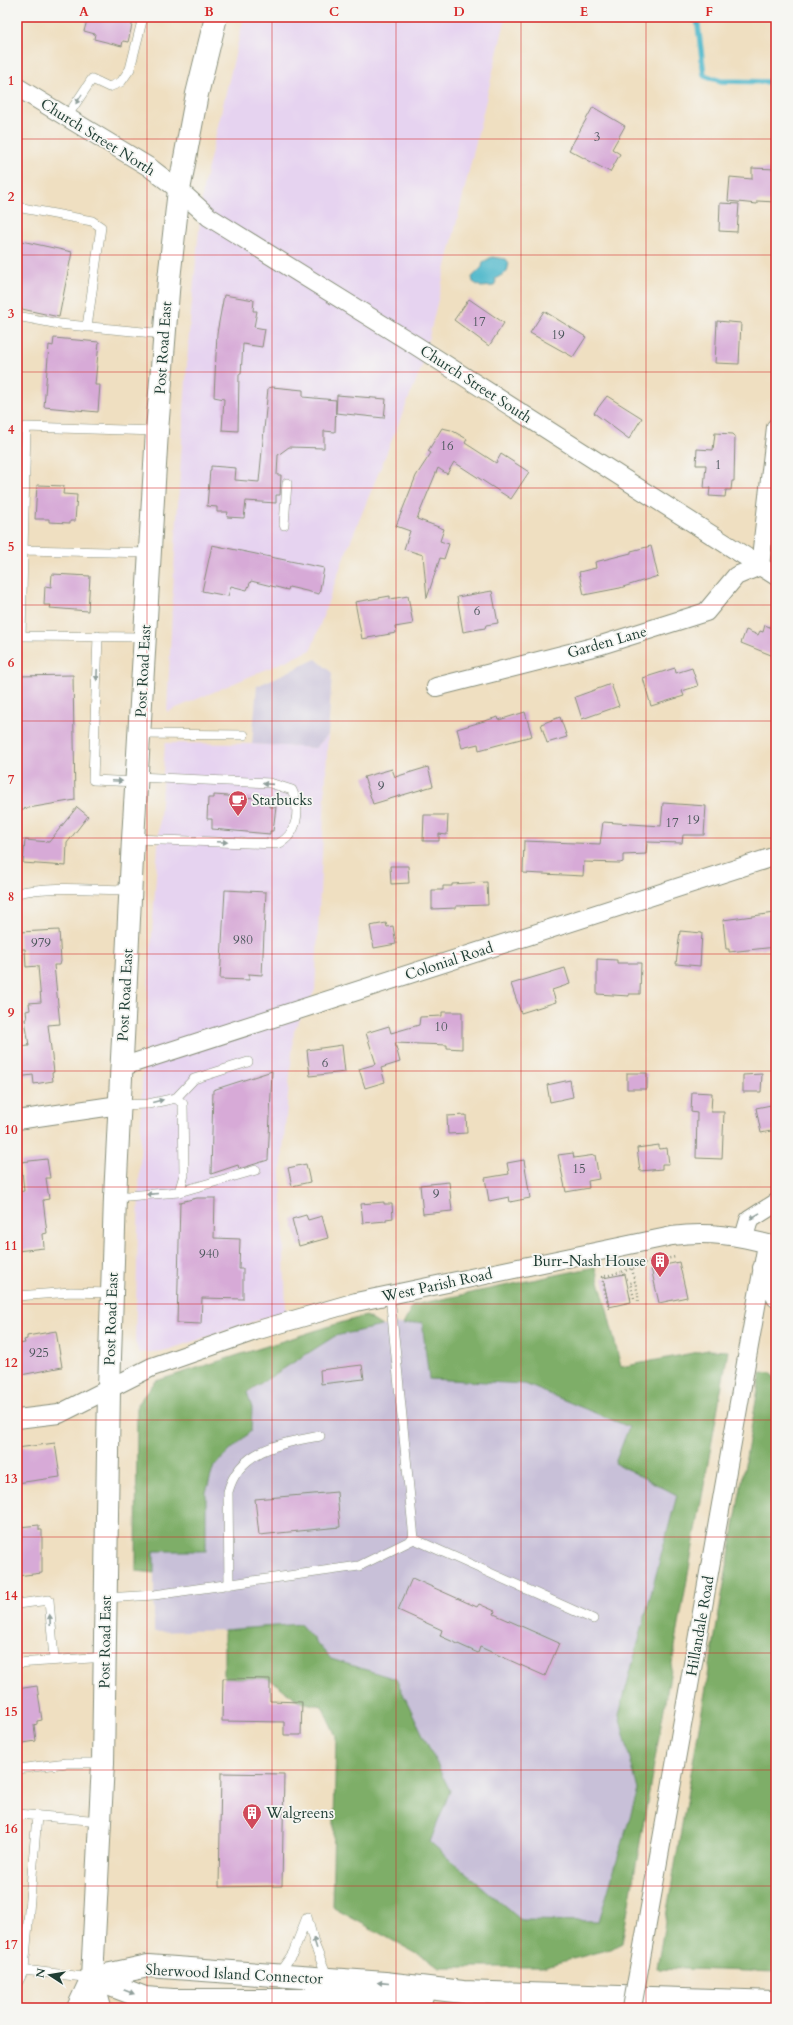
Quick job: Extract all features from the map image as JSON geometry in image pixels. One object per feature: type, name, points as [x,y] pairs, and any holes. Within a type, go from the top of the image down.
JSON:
[{"type":"main road","name":"Post Road East","points":[[100,2008],[92,1978],[103,1763],[106,1657],[109,1390],[119,1105],[139,734],[164,334],[179,190],[197,94],[216,17]]},
{"type":"main road","name":"Sherwood Island Connector","points":[[92,1978],[148,1966],[384,1983],[463,1992],[776,2002]]},
{"type":"main road","name":"Post Road East","points":[[78,2008],[92,1978]]},
{"type":"main road","name":"Sherwood Island Connector","points":[[92,1978],[145,1998],[173,2000],[385,2000],[463,1992]]},
{"type":"main road","points":[[151,2008],[173,2000]]},
{"type":"street","name":"Church Street North","points":[[17,87],[149,167],[179,190]]},
{"type":"street","name":"Church Street South","points":[[179,190],[209,217],[432,356],[776,576]]},
{"type":"street","points":[[760,566],[776,427]]},
{"type":"street","name":"Garden Lane","points":[[436,687],[601,645],[706,612],[736,576],[760,566]]},
{"type":"street","name":"Colonial Road","points":[[121,1067],[776,856]]},
{"type":"street","points":[[17,1120],[119,1105]]},
{"type":"street","points":[[744,1237],[749,1220],[776,1203]]},
{"type":"street","name":"West Parish Road","points":[[17,1419],[59,1414],[152,1367],[255,1331],[356,1302],[672,1236],[701,1233],[744,1237],[772,1245]]},
{"type":"street","name":"Hillandale Road","points":[[632,2008],[762,1268],[772,1245]]},
{"type":"street","points":[[762,1268],[776,1298]]},
{"type":"lane","points":[[66,118],[92,79],[109,86],[122,82],[130,69],[144,17]]},
{"type":"lane","points":[[17,207],[92,221],[101,227],[87,327]]},
{"type":"lane","points":[[17,316],[58,324],[164,334]]},
{"type":"lane","points":[[145,637],[98,636],[19,639],[24,550],[26,427],[158,431]]},
{"type":"lane","points":[[284,525],[287,483]]},
{"type":"lane","points":[[24,550],[150,553]]},
{"type":"lane","points":[[98,636],[93,780],[137,779],[270,783],[292,790],[294,796],[296,809],[294,828],[287,840],[278,844],[133,839]]},
{"type":"lane","points":[[139,734],[244,736]]},
{"type":"lane","points":[[17,893],[68,889],[130,890]]},
{"type":"lane","points":[[119,1105],[148,1104],[176,1098],[194,1079],[248,1062]]},
{"type":"lane","points":[[176,1098],[183,1104],[184,1175],[179,1192]]},
{"type":"lane","points":[[115,1197],[179,1192],[256,1170]]},
{"type":"lane","points":[[17,1296],[71,1292],[112,1293]]},
{"type":"lane","points":[[390,1295],[414,1539]]},
{"type":"lane","points":[[229,1585],[228,1492],[231,1480],[242,1465],[260,1452],[283,1442],[320,1436]]},
{"type":"lane","points":[[106,1598],[154,1595],[359,1566],[414,1539]]},
{"type":"lane","points":[[414,1539],[593,1619]]},
{"type":"lane","points":[[17,1604],[49,1600],[54,1659]]},
{"type":"lane","points":[[17,1663],[54,1659],[106,1657]]},
{"type":"lane","points":[[17,1770],[67,1763],[103,1763]]},
{"type":"lane","points":[[17,1814],[101,1821]]},
{"type":"lane","points":[[17,1984],[24,1970],[37,1816]]},
{"type":"lane","points":[[277,1976],[293,1953],[307,1917],[315,1946],[329,1980]]},
{"type":"lane","points":[[24,1970],[92,1978]]},
{"type":"path","points":[[609,1309],[602,1277],[621,1273],[649,1262],[661,1265],[662,1260],[675,1257]]},
{"type":"path","points":[[632,1269],[635,1282],[640,1293],[638,1301]]},
{"type":"path","points":[[631,1299],[634,1298],[630,1284],[635,1282]]},
{"type":"shaded area","points":[[244,17],[506,17],[422,366],[343,560],[311,650],[167,712],[175,550],[189,333],[203,188]]},
{"type":"shaded area","points":[[316,659],[332,673],[328,735],[315,748],[252,744],[257,686]]},
{"type":"shaded area","points":[[328,735],[315,990],[294,1031],[281,1171],[286,1311],[164,1351],[139,1353],[135,1342],[142,1082],[165,743],[252,744],[315,748]]},
{"type":"shaded area","points":[[422,1322],[429,1379],[525,1384],[629,1427],[615,1463],[677,1495],[619,1715],[638,1790],[599,1921],[521,1920],[429,1842],[450,1791],[396,1679],[331,1659],[300,1624],[224,1630],[154,1632],[154,1551],[206,1551],[206,1492],[214,1466],[251,1431],[252,1408],[247,1393],[335,1336],[382,1326]]},
{"type":"green space","points":[[595,1267],[621,1367],[708,1350],[728,1351],[622,1943],[611,1949],[542,1967],[441,1967],[332,1907],[336,1736],[322,1706],[301,1702],[269,1679],[224,1678],[224,1630],[300,1624],[331,1659],[396,1679],[450,1791],[430,1842],[521,1920],[599,1921],[638,1790],[619,1715],[677,1495],[615,1463],[629,1427],[525,1384],[429,1379],[422,1322],[403,1325],[413,1305]]},
{"type":"green space","points":[[366,1316],[382,1326],[335,1336],[247,1392],[252,1408],[251,1431],[214,1466],[206,1492],[206,1551],[154,1551],[154,1573],[136,1571],[137,1404],[156,1381]]},
{"type":"green space","points":[[761,1372],[772,1373],[776,1381],[776,1972],[657,1968]]},
{"type":"water","points":[[492,257],[506,259],[509,263],[507,272],[495,279],[496,281],[494,286],[481,287],[473,282],[472,277],[482,267],[483,262]]},
{"type":"building","points":[[88,17],[134,17],[128,42],[123,41],[122,46],[94,39],[95,34],[84,31]]},
{"type":"building","points":[[593,107],[625,126],[612,149],[620,154],[610,172],[569,150]]},
{"type":"building","points":[[752,168],[776,169],[776,202],[757,201],[757,204],[728,201],[730,177],[752,179]]},
{"type":"building","points":[[720,203],[739,204],[737,232],[719,231]]},
{"type":"building","points":[[17,240],[72,252],[59,317],[17,308]]},
{"type":"building","points":[[224,295],[254,300],[253,311],[257,311],[254,327],[265,329],[262,347],[243,344],[241,374],[239,374],[238,431],[222,430],[224,399],[214,397],[217,333]]},
{"type":"building","points":[[469,299],[504,323],[489,346],[454,320]]},
{"type":"building","points":[[544,311],[586,337],[573,357],[530,333]]},
{"type":"building","points":[[717,321],[741,323],[739,364],[715,363]]},
{"type":"building","points":[[54,338],[99,342],[95,385],[100,385],[98,412],[44,407],[49,345],[53,346]]},
{"type":"building","points":[[272,387],[303,390],[303,397],[336,400],[335,432],[324,431],[324,448],[289,447],[278,455],[277,475],[281,475],[280,495],[276,495],[276,503],[246,501],[244,518],[227,517],[228,512],[217,512],[217,507],[207,506],[211,466],[236,468],[235,480],[259,482],[268,388]]},
{"type":"building","points":[[337,395],[386,399],[384,418],[336,413]]},
{"type":"building","points":[[607,396],[642,418],[629,439],[594,413]]},
{"type":"building","points":[[442,428],[451,430],[467,439],[465,443],[496,463],[501,454],[529,472],[511,499],[454,462],[447,474],[438,468],[417,519],[444,529],[440,541],[449,544],[444,559],[440,558],[427,598],[423,555],[404,549],[410,531],[396,526],[416,476],[431,453],[428,451]]},
{"type":"building","points":[[715,433],[733,434],[735,436],[734,481],[732,481],[731,490],[726,490],[725,497],[709,496],[710,488],[704,488],[706,465],[696,465],[697,449],[713,450]]},
{"type":"building","points":[[37,485],[64,486],[63,494],[77,495],[75,521],[70,521],[70,523],[49,522],[49,519],[35,519]]},
{"type":"building","points":[[212,545],[324,568],[319,594],[289,587],[288,590],[251,581],[247,590],[231,586],[228,596],[202,591]]},
{"type":"building","points":[[651,546],[658,576],[620,588],[584,595],[579,572],[596,568],[595,562],[631,553],[631,551]]},
{"type":"building","points":[[52,574],[90,576],[88,611],[50,608],[51,605],[44,605],[45,586],[51,587]]},
{"type":"building","points":[[492,591],[498,623],[486,625],[485,628],[463,632],[457,597]]},
{"type":"building","points":[[390,596],[390,599],[408,596],[413,624],[395,627],[396,633],[362,639],[355,602]]},
{"type":"building","points":[[765,625],[776,630],[776,657],[741,643],[746,630],[758,635],[760,631],[763,632]]},
{"type":"building","points":[[675,668],[676,673],[692,668],[698,686],[682,691],[684,696],[651,706],[643,678]]},
{"type":"building","points":[[73,675],[75,800],[17,810],[17,676]]},
{"type":"building","points":[[611,684],[619,706],[582,719],[575,697]]},
{"type":"building","points":[[525,712],[532,736],[479,750],[478,744],[462,748],[457,729],[498,717],[499,720]]},
{"type":"building","points":[[560,717],[567,737],[547,743],[541,724]]},
{"type":"building","points":[[428,767],[433,786],[373,804],[364,777],[392,769],[395,777]]},
{"type":"building","points":[[214,795],[270,799],[269,807],[276,807],[273,831],[270,831],[270,834],[212,829],[212,819],[207,819],[208,798],[214,798]]},
{"type":"building","points":[[663,803],[706,806],[704,835],[683,835],[682,843],[647,842],[646,854],[623,855],[623,862],[620,863],[584,862],[583,876],[523,873],[524,841],[600,844],[603,822],[661,826]]},
{"type":"building","points":[[77,807],[88,816],[67,843],[66,866],[23,863],[25,840],[49,842]]},
{"type":"building","points":[[424,815],[448,815],[447,835],[439,834],[439,841],[423,841]]},
{"type":"building","points":[[390,866],[408,866],[409,883],[391,884]]},
{"type":"building","points":[[487,882],[488,905],[456,906],[456,908],[432,909],[432,890],[443,890],[443,886],[452,886],[452,884]]},
{"type":"building","points":[[225,890],[266,892],[262,975],[249,974],[249,980],[220,979]]},
{"type":"building","points":[[775,913],[776,947],[729,952],[729,949],[726,949],[723,920]]},
{"type":"building","points":[[386,923],[387,927],[393,926],[396,944],[374,948],[370,926]]},
{"type":"building","points":[[59,930],[61,961],[60,965],[54,965],[60,1024],[48,1025],[54,1072],[52,1073],[53,1081],[34,1084],[33,1075],[17,1077],[17,1047],[29,1046],[25,1019],[27,1019],[26,1011],[30,1010],[29,1003],[41,1002],[38,966],[26,967],[25,949],[20,949],[19,932]]},
{"type":"building","points":[[680,931],[702,933],[700,966],[676,964]]},
{"type":"building","points":[[597,959],[617,960],[617,963],[641,963],[640,994],[629,994],[629,996],[597,994]]},
{"type":"building","points":[[565,968],[570,984],[552,990],[556,1002],[521,1013],[511,984]]},
{"type":"building","points":[[442,1012],[462,1012],[462,1049],[447,1048],[447,1045],[395,1043],[400,1062],[381,1068],[385,1082],[365,1088],[359,1069],[376,1064],[366,1033],[389,1026],[391,1033],[419,1025],[420,1017],[442,1016]]},
{"type":"building","points":[[342,1045],[345,1072],[310,1076],[307,1050]]},
{"type":"building","points":[[272,1071],[268,1160],[239,1169],[238,1165],[211,1174],[213,1090]]},
{"type":"building","points":[[627,1073],[647,1073],[647,1089],[627,1089]]},
{"type":"building","points":[[762,1074],[761,1092],[743,1092],[743,1075]]},
{"type":"building","points":[[570,1080],[573,1097],[550,1102],[547,1085]]},
{"type":"building","points":[[692,1092],[712,1093],[711,1112],[724,1112],[722,1159],[696,1158],[697,1113],[691,1112]]},
{"type":"building","points":[[771,1105],[772,1108],[776,1107],[776,1130],[761,1133],[756,1108]]},
{"type":"building","points":[[466,1115],[467,1133],[448,1134],[447,1116]]},
{"type":"building","points":[[659,1145],[659,1149],[667,1148],[669,1164],[662,1164],[662,1169],[640,1171],[637,1148]]},
{"type":"building","points":[[573,1153],[574,1158],[595,1155],[599,1179],[588,1181],[589,1188],[566,1192],[558,1155]]},
{"type":"building","points":[[47,1159],[50,1178],[46,1178],[49,1199],[43,1200],[47,1233],[43,1234],[44,1248],[17,1251],[17,1192],[24,1191],[21,1162]]},
{"type":"building","points":[[524,1160],[530,1198],[510,1202],[509,1197],[489,1201],[485,1178],[509,1174],[507,1163]]},
{"type":"building","points":[[306,1164],[310,1182],[292,1186],[288,1168]]},
{"type":"building","points":[[449,1182],[452,1211],[423,1214],[420,1185]]},
{"type":"building","points":[[197,1198],[215,1198],[214,1238],[240,1239],[239,1269],[243,1269],[243,1299],[202,1298],[201,1324],[177,1323],[180,1202]]},
{"type":"building","points":[[384,1202],[384,1204],[392,1204],[393,1218],[386,1219],[386,1221],[363,1223],[361,1204]]},
{"type":"building","points":[[306,1215],[308,1220],[322,1216],[328,1238],[299,1246],[292,1219]]},
{"type":"building","name":"Burr-Nash House","points":[[679,1262],[687,1297],[659,1303],[651,1268]]},
{"type":"building","points":[[625,1274],[631,1302],[609,1307],[603,1278]]},
{"type":"building","points":[[56,1331],[62,1367],[21,1375],[17,1344],[25,1343],[24,1340],[27,1339],[27,1336]]},
{"type":"building","points":[[362,1365],[364,1379],[321,1384],[320,1370]]},
{"type":"building","points":[[55,1443],[60,1477],[17,1483],[17,1448]]},
{"type":"building","points":[[337,1492],[340,1527],[259,1535],[255,1499]]},
{"type":"building","points":[[39,1525],[39,1530],[42,1530],[42,1573],[17,1576],[17,1532],[19,1532],[19,1527]]},
{"type":"building","points":[[412,1578],[477,1607],[479,1604],[495,1611],[494,1614],[559,1643],[545,1676],[480,1647],[478,1653],[440,1636],[442,1630],[398,1610]]},
{"type":"building","points":[[223,1678],[270,1679],[270,1701],[302,1702],[301,1735],[284,1735],[284,1722],[222,1721]]},
{"type":"building","points":[[37,1686],[42,1720],[37,1721],[37,1724],[34,1725],[36,1741],[17,1744],[17,1689]]},
{"type":"building","name":"Walgreens","points":[[221,1773],[284,1774],[282,1886],[219,1887]]},
{"type":"waterway","points":[[697,17],[704,75],[721,81],[776,82]]},
{"type":"place","name":"Starbucks","points":[[238,817]]},
{"type":"place","name":"Burr-Nash House","points":[[660,1278]]},
{"type":"place","name":"Walgreens","points":[[252,1830]]}]
